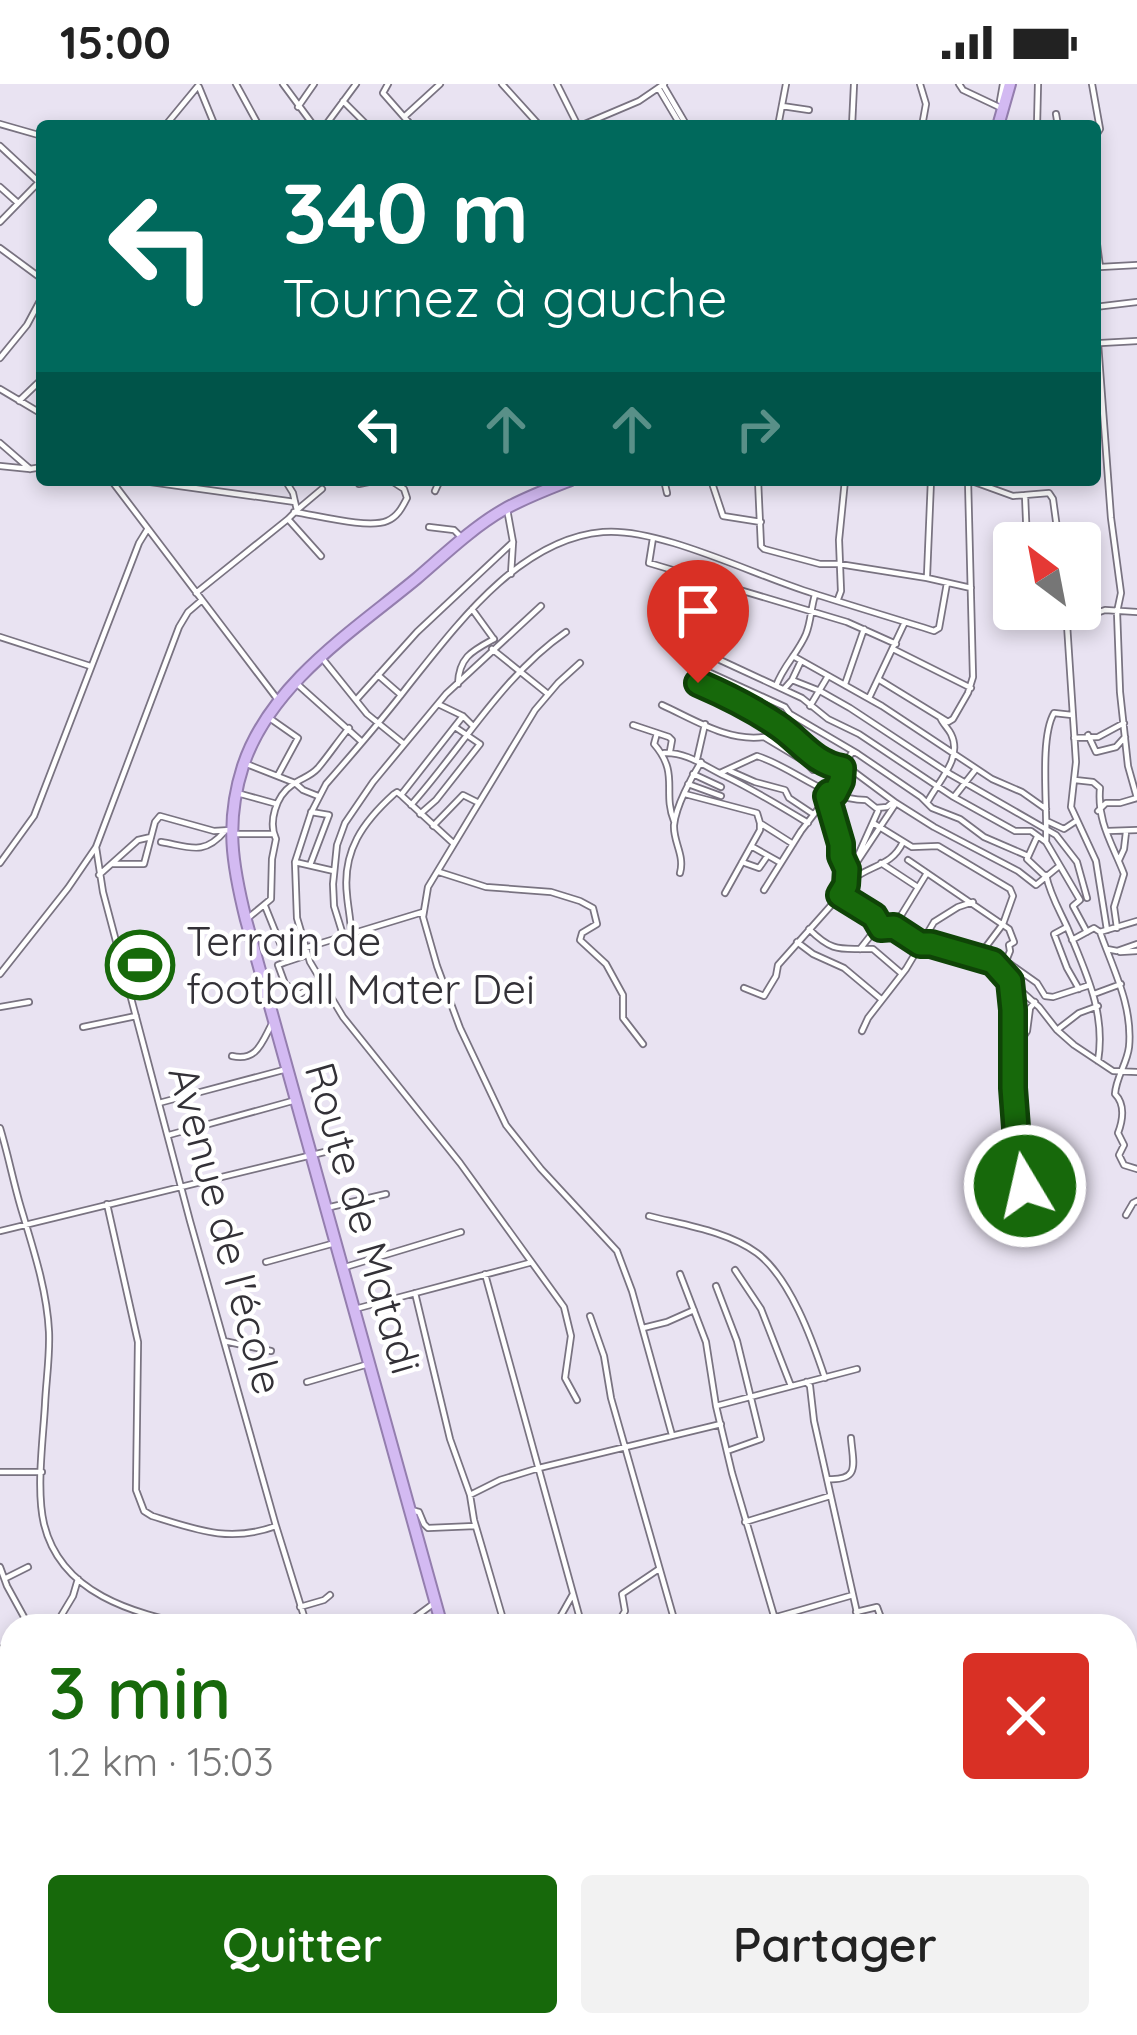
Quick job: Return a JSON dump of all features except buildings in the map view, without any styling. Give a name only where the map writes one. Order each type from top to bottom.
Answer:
[{"type":"highway","points":[[999,120],[1007,84]]},
{"type":"highway","name":"Route de Matadi","points":[[439,1614],[273,1022],[233,869],[229,831],[244,763],[268,717],[296,682],[463,539],[507,508],[557,486]]},
{"type":"street","points":[[236,84],[256,120]]},
{"type":"street","points":[[283,84],[309,120]]},
{"type":"street","points":[[298,107],[314,84]]},
{"type":"street","points":[[329,120],[356,84]]},
{"type":"street","points":[[388,84],[383,93],[407,120]]},
{"type":"street","points":[[404,117],[440,84]]},
{"type":"street","points":[[502,84],[535,120]]},
{"type":"street","points":[[557,84],[576,120]]},
{"type":"street","points":[[779,120],[786,84]]},
{"type":"street","points":[[852,120],[854,84]]},
{"type":"street","points":[[920,84],[926,104],[923,120]]},
{"type":"street","points":[[959,84],[1002,108]]},
{"type":"street","points":[[1037,120],[1038,84]]},
{"type":"street","points":[[1092,84],[1098,120]]},
{"type":"street","points":[[170,120],[198,85],[213,120]]},
{"type":"street","points":[[593,120],[662,86],[681,120]]},
{"type":"street","points":[[343,101],[362,120]]},
{"type":"street","points":[[782,106],[809,110]]},
{"type":"street","points":[[1056,114],[1057,120]]},
{"type":"street","points":[[0,124],[36,134]]},
{"type":"street","points":[[0,146],[36,179]]},
{"type":"street","points":[[0,222],[36,186]]},
{"type":"street","points":[[0,187],[17,203]]},
{"type":"street","points":[[0,248],[36,275]]},
{"type":"street","points":[[1101,267],[1137,266]]},
{"type":"street","points":[[1101,306],[1137,302]]},
{"type":"street","points":[[0,358],[36,308]]},
{"type":"street","points":[[1101,343],[1137,341]]},
{"type":"street","points":[[19,401],[36,385]]},
{"type":"street","points":[[0,389],[36,411]]},
{"type":"street","points":[[1098,811],[1106,803],[1137,798],[1128,766],[1120,692],[1120,593],[1101,401]]},
{"type":"street","points":[[0,442],[30,469]]},
{"type":"street","points":[[0,466],[36,468]]},
{"type":"street","points":[[115,486],[279,701]]},
{"type":"street","points":[[170,486],[374,524],[398,513],[407,498],[399,486]]},
{"type":"street","points":[[290,486],[295,508]]},
{"type":"street","points":[[435,491],[437,486]]},
{"type":"street","points":[[666,486],[668,493]]},
{"type":"street","points":[[713,486],[723,516],[761,522]]},
{"type":"street","points":[[758,486],[764,550],[820,564],[971,588]]},
{"type":"street","points":[[838,600],[844,486]]},
{"type":"street","points":[[927,578],[932,486]]},
{"type":"street","points":[[878,680],[948,722],[971,688],[969,486]]},
{"type":"street","points":[[986,486],[1013,496],[1048,493],[1056,522]]},
{"type":"street","points":[[1038,486],[1039,492]]},
{"type":"street","points":[[196,593],[322,490]]},
{"type":"street","points":[[1025,495],[1026,522]]},
{"type":"street","points":[[507,508],[513,542],[511,574]]},
{"type":"street","points":[[288,519],[321,556]]},
{"type":"street","points":[[429,526],[454,530],[463,539]]},
{"type":"street","points":[[0,863],[32,821],[147,530]]},
{"type":"street","points":[[577,1400],[565,1378],[571,1336],[557,1295],[343,1016],[306,952],[295,900],[295,862],[318,796],[472,610],[511,574],[554,546],[586,535],[620,532],[652,538],[934,631],[939,628],[947,583]]},
{"type":"street","points":[[652,538],[649,563],[863,629],[971,688]]},
{"type":"street","points":[[356,700],[417,632],[513,542]]},
{"type":"street","points":[[776,686],[808,629],[815,595]]},
{"type":"street","points":[[0,974],[96,847],[179,627],[202,600]]},
{"type":"street","points":[[347,934],[334,906],[340,831],[438,704],[494,644],[541,605]]},
{"type":"street","points":[[472,610],[494,644],[548,694]]},
{"type":"street","points":[[1101,612],[1137,612]]},
{"type":"street","points":[[869,698],[905,622]]},
{"type":"street","points":[[845,684],[863,629]]},
{"type":"street","points":[[1068,630],[1076,780],[1070,801],[1096,862],[1108,953],[1133,1019],[1133,1041],[1114,1092],[1121,1101],[1118,1133],[1124,1145],[1119,1155],[1123,1164],[1137,1169]]},
{"type":"street","points":[[411,806],[502,689],[566,632]]},
{"type":"street","points":[[0,637],[90,666]]},
{"type":"street","points":[[458,684],[461,663],[474,650],[494,644]]},
{"type":"street","points":[[794,656],[1046,808]]},
{"type":"street","points":[[322,658],[356,700],[404,744]]},
{"type":"street","points":[[720,660],[802,698],[1015,831],[1030,831],[1046,842],[1084,899]]},
{"type":"street","points":[[784,689],[801,661]]},
{"type":"street","points":[[580,663],[526,722],[426,890],[423,912],[460,1028],[506,1125],[617,1251],[672,1435]]},
{"type":"street","points":[[706,671],[780,704],[932,808],[1028,856]]},
{"type":"street","points":[[378,675],[400,695]]},
{"type":"street","points":[[810,706],[828,676]]},
{"type":"street","points":[[792,680],[820,691],[966,783],[1047,826],[1075,856],[1084,899]]},
{"type":"street","points":[[296,682],[362,742]]},
{"type":"street","points":[[698,683],[759,713],[809,755],[838,768]]},
{"type":"street","points":[[438,704],[474,727]]},
{"type":"street","points":[[662,704],[733,737],[764,737],[810,769],[849,768],[934,827],[1036,885],[1059,866]]},
{"type":"street","points":[[1046,842],[1049,722],[1054,712],[1073,715]]},
{"type":"street","points":[[401,795],[463,716]]},
{"type":"street","points":[[268,717],[298,738],[277,776]]},
{"type":"street","points":[[927,802],[955,754],[952,736],[940,717]]},
{"type":"street","points":[[1074,738],[1098,737],[1124,723]]},
{"type":"street","points":[[680,873],[675,822],[699,761],[705,724]]},
{"type":"street","points":[[633,725],[671,739],[667,752],[675,822]]},
{"type":"street","points":[[421,814],[478,748],[480,742],[455,727]]},
{"type":"street","points":[[246,920],[271,899],[278,804],[295,783],[317,769],[349,728]]},
{"type":"street","points":[[657,733],[655,746],[699,761],[808,823]]},
{"type":"street","points":[[1088,735],[1096,752],[1116,747],[1126,737]]},
{"type":"street","points":[[838,768],[853,751]]},
{"type":"street","points":[[720,773],[757,756],[830,794],[867,800],[878,808],[895,802]]},
{"type":"street","points":[[244,763],[318,796]]},
{"type":"street","points":[[764,890],[841,781],[838,768]]},
{"type":"street","points":[[954,797],[977,768]]},
{"type":"street","points":[[808,782],[816,770]]},
{"type":"street","points":[[730,771],[785,790],[789,798],[814,814]]},
{"type":"street","points":[[693,775],[721,787]]},
{"type":"street","points":[[1076,780],[1099,786],[1098,811],[1125,877],[1113,910],[1118,928]]},
{"type":"street","points":[[688,784],[721,796]]},
{"type":"street","points":[[867,800],[871,785]]},
{"type":"street","points":[[236,793],[278,804]]},
{"type":"street","points":[[347,934],[346,880],[352,844],[382,804],[396,793],[401,795],[453,843]]},
{"type":"street","points":[[685,794],[757,813],[760,830],[725,893]]},
{"type":"street","points":[[830,794],[847,882]]},
{"type":"street","points":[[433,826],[463,795],[478,802]]},
{"type":"street","points":[[744,988],[764,996],[778,965],[840,895],[856,854],[895,802]]},
{"type":"street","points":[[876,825],[878,808]]},
{"type":"street","points":[[310,865],[328,815],[311,812]]},
{"type":"street","points":[[112,864],[143,865],[160,816],[229,831],[273,834]]},
{"type":"street","points":[[1047,826],[1064,829],[1076,821]]},
{"type":"street","points":[[760,823],[793,844]]},
{"type":"street","points":[[876,825],[915,848],[938,846],[1009,887],[1013,896],[1004,923],[978,958]]},
{"type":"street","points":[[1108,831],[1137,830]]},
{"type":"street","points":[[161,842],[203,848],[229,831]]},
{"type":"street","points":[[1119,860],[1126,832]]},
{"type":"street","points":[[99,874],[138,840],[152,837]]},
{"type":"street","points":[[1037,837],[1027,859],[1045,875],[1094,994],[1102,1036],[1098,1061]]},
{"type":"street","points":[[847,882],[888,862],[903,842]]},
{"type":"street","points":[[751,846],[781,863]]},
{"type":"street","name":"Avenue de l'école","points":[[96,847],[159,1103],[303,1614]]},
{"type":"street","points":[[896,872],[915,848]]},
{"type":"street","points":[[742,862],[759,868],[767,856]]},
{"type":"street","points":[[908,860],[1004,923],[1014,937],[1006,962]]},
{"type":"street","points":[[295,862],[334,871]]},
{"type":"street","points":[[881,862],[918,887]]},
{"type":"street","points":[[437,872],[486,886],[551,892],[590,904],[597,924],[581,933],[580,940],[606,964],[623,995],[623,1018],[643,1044]]},
{"type":"street","points":[[894,927],[927,873]]},
{"type":"street","points":[[1087,932],[1073,906],[1102,892]]},
{"type":"street","points":[[840,895],[874,916],[881,928],[894,927],[920,944],[995,963],[1057,1030],[1113,1071],[1137,1072]]},
{"type":"street","points":[[862,1030],[935,921],[973,902]]},
{"type":"street","points":[[265,906],[286,962]]},
{"type":"street","points":[[258,965],[278,965],[347,934],[423,912]]},
{"type":"street","points":[[1072,940],[1094,928],[1118,928],[1137,921]]},
{"type":"street","points":[[860,949],[879,925]]},
{"type":"street","points":[[1067,927],[1054,934],[1079,989]]},
{"type":"street","points":[[809,929],[838,950],[873,949],[902,974]]},
{"type":"street","points":[[797,942],[844,968],[883,1000]]},
{"type":"street","points":[[986,946],[1036,983],[1046,997],[1090,985]]},
{"type":"street","points":[[1108,953],[1137,948]]},
{"type":"street","points":[[278,965],[285,985],[298,994],[320,982]]},
{"type":"street","points":[[1010,981],[1018,1154],[1025,1163],[1025,1186],[1046,1201]]},
{"type":"street","points":[[1094,994],[1120,983]]},
{"type":"street","points":[[0,1006],[29,1002]]},
{"type":"street","points":[[1012,1056],[1027,1030],[1035,1002]]},
{"type":"street","points":[[1057,1030],[1098,1006]]},
{"type":"street","points":[[83,1027],[136,1016]]},
{"type":"street","points":[[232,1055],[252,1055],[273,1022]]},
{"type":"street","points":[[159,1103],[287,1069]]},
{"type":"street","points":[[169,1135],[296,1100]]},
{"type":"street","points":[[0,1128],[28,1225],[49,1332],[43,1521],[56,1550],[78,1579],[108,1601],[145,1614]]},
{"type":"street","points":[[0,1231],[341,1148]]},
{"type":"street","points":[[326,1208],[386,1194]]},
{"type":"street","points":[[1126,1216],[1137,1201]]},
{"type":"street","points":[[107,1204],[138,1342],[138,1501],[152,1516],[228,1536],[276,1526]]},
{"type":"street","points":[[649,1216],[724,1236],[755,1251],[776,1270],[814,1344],[825,1378]]},
{"type":"street","points":[[342,1268],[461,1232]]},
{"type":"street","points":[[266,1262],[336,1243]]},
{"type":"street","points":[[355,1309],[530,1263]]},
{"type":"street","points":[[735,1270],[761,1309],[790,1386]]},
{"type":"street","points":[[485,1274],[579,1614]]},
{"type":"street","points":[[680,1274],[712,1369],[716,1406],[773,1614]]},
{"type":"street","points":[[716,1286],[737,1341],[761,1439],[728,1451]]},
{"type":"street","points":[[415,1293],[501,1614]]},
{"type":"street","points":[[643,1328],[694,1310]]},
{"type":"street","points":[[590,1316],[672,1614]]},
{"type":"street","points":[[224,1340],[271,1352]]},
{"type":"street","points":[[307,1382],[370,1363]]},
{"type":"street","points":[[716,1406],[857,1369]]},
{"type":"street","points":[[810,1383],[856,1612],[877,1607],[880,1614]]},
{"type":"street","points":[[470,1496],[539,1468],[722,1424]]},
{"type":"street","points":[[826,1479],[844,1479],[851,1471],[855,1464],[851,1438]]},
{"type":"street","points":[[0,1472],[42,1472]]},
{"type":"street","points":[[745,1522],[830,1496]]},
{"type":"street","points":[[411,1510],[419,1512],[428,1528],[475,1526]]},
{"type":"street","points":[[0,1567],[23,1614]]},
{"type":"street","points":[[4,1579],[28,1567]]},
{"type":"street","points":[[623,1614],[622,1594],[659,1569]]},
{"type":"street","points":[[62,1614],[78,1579]]},
{"type":"street","points":[[562,1614],[573,1594]]},
{"type":"street","points":[[300,1607],[330,1595]]},
{"type":"street","points":[[785,1614],[854,1595]]},
{"type":"street","points":[[421,1614],[436,1603]]},
{"type":"shaded area","name":"Terrain de football Mater Dei","points":[[148,934],[162,987],[132,996],[118,943]]},
{"type":"place","name":"Terrain de football Mater Dei","points":[[140,965]]},
{"type":"route","points":[[698,683],[786,731],[809,755],[842,768],[835,793],[827,796],[847,869],[840,895],[874,916],[881,928],[894,927],[920,944],[993,962],[1010,981],[1013,1088],[1025,1186]]}]
